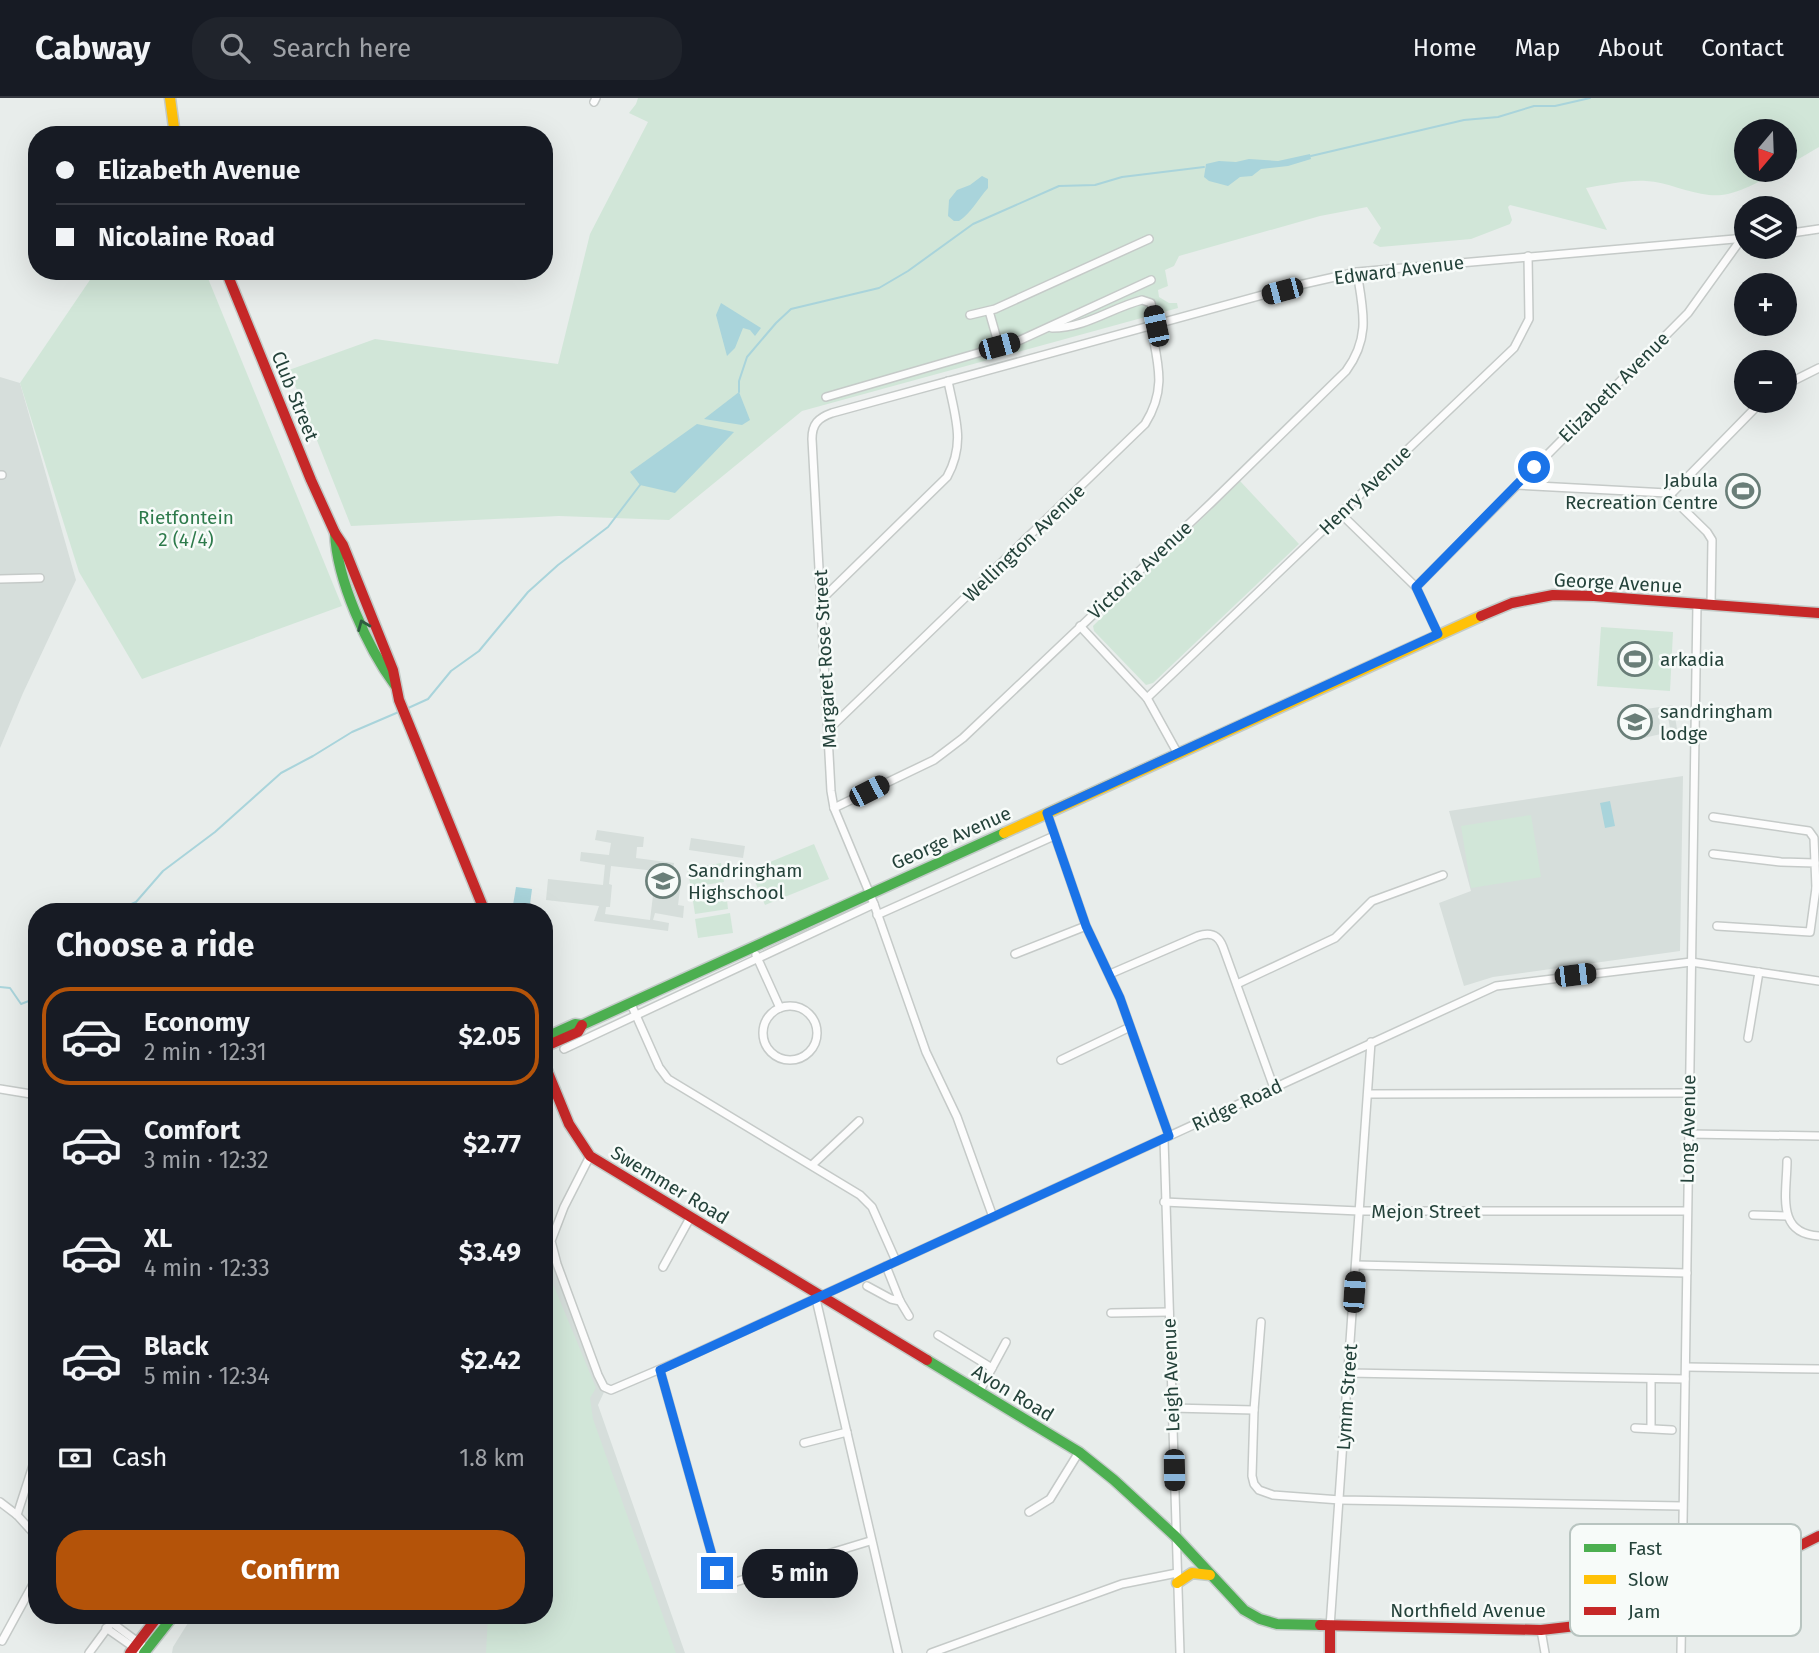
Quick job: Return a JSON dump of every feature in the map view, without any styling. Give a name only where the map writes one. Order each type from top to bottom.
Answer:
[{"type":"main road","points":[[170,98],[175,126]]},
{"type":"main road","name":"Club Street","points":[[230,280],[311,481],[335,533],[335,547],[351,596],[378,659],[394,685],[481,903]]},
{"type":"main road","name":"George Avenue","points":[[553,1034],[631,1004],[1438,634],[1512,603],[1553,595],[1594,596],[1819,613]]},
{"type":"main road","name":"George Avenue","points":[[553,1043],[578,1032],[582,1025]]},
{"type":"main road","points":[[553,1028],[562,1030]]},
{"type":"main road","name":"Swemmer Road","points":[[553,1085],[569,1124],[590,1156],[818,1298]]},
{"type":"main road","name":"Avon Road","points":[[818,1298],[1079,1452],[1175,1536]]},
{"type":"main road","name":"Northfield Avenue","points":[[1175,1536],[1244,1610],[1260,1619],[1277,1623],[1541,1630],[1570,1625]]},
{"type":"main road","name":"Northfield Avenue","points":[[1801,1545],[1819,1536]]},
{"type":"main road","points":[[1177,1578],[1199,1572],[1210,1575]]},
{"type":"main road","points":[[139,1650],[154,1624]]},
{"type":"main road","points":[[139,1650],[165,1624]]},
{"type":"main road","points":[[1330,1626],[1330,1653]]},
{"type":"street","points":[[1797,232],[1819,229]]},
{"type":"street","points":[[970,315],[989,311],[1149,239]]},
{"type":"street","name":"Edward Avenue","points":[[818,420],[832,413],[947,381],[1299,285],[1357,272],[1734,239]]},
{"type":"street","name":"Elizabeth Avenue","points":[[1416,587],[1688,313],[1734,251]]},
{"type":"street","name":"Henry Avenue","points":[[1147,698],[1514,348],[1529,319],[1528,256]]},
{"type":"street","name":"Victoria Avenue","points":[[834,807],[944,754],[1211,503],[1346,371],[1357,353],[1365,321],[1357,272]]},
{"type":"street","points":[[826,397],[1016,342],[1151,280]]},
{"type":"street","points":[[1048,328],[1069,327],[1086,322],[1142,300],[1150,303],[1153,326]]},
{"type":"street","points":[[1086,310],[1086,322]]},
{"type":"street","points":[[989,311],[999,346]]},
{"type":"street","name":"Wellington Avenue","points":[[828,730],[1145,424],[1158,394],[1161,377],[1153,326]]},
{"type":"street","points":[[1797,379],[1819,368]]},
{"type":"street","points":[[821,600],[938,488],[954,466],[959,438],[947,381]]},
{"type":"street","points":[[1670,495],[1750,413]]},
{"type":"street","name":"Margaret Rose Street","points":[[818,420],[812,439],[834,807],[874,904],[926,1052],[957,1117],[993,1217]]},
{"type":"street","points":[[1517,485],[1656,491],[1670,495],[1712,540],[1711,606]]},
{"type":"street","points":[[1340,513],[1416,587],[1438,634]]},
{"type":"street","points":[[0,579],[40,578]]},
{"type":"street","name":"Long Avenue","points":[[1682,1524],[1697,604]]},
{"type":"street","points":[[1080,626],[1147,698],[1178,754]]},
{"type":"street","name":"Leigh Avenue","points":[[1047,813],[1086,926],[1110,974],[1130,1027],[1166,1138],[1164,1202],[1180,1653]]},
{"type":"street","points":[[1713,817],[1809,831],[1813,836],[1818,888],[1810,932],[1717,926]]},
{"type":"street","name":"George Avenue","points":[[877,915],[1054,836]]},
{"type":"street","points":[[1713,854],[1815,863]]},
{"type":"street","points":[[1237,984],[1335,938],[1373,901],[1443,876]]},
{"type":"street","points":[[564,1049],[874,904]]},
{"type":"street","points":[[1015,954],[1086,926]]},
{"type":"street","points":[[1110,974],[1207,933],[1214,935],[1221,942],[1274,1088]]},
{"type":"street","points":[[752,948],[780,1008]]},
{"type":"street","name":"Ridge Road","points":[[553,1249],[598,1375],[604,1387],[608,1390],[616,1389],[1502,984],[1691,962],[1819,981]]},
{"type":"street","points":[[1748,1038],[1759,972]]},
{"type":"street","points":[[631,1004],[659,1068],[668,1079],[867,1201],[896,1261]]},
{"type":"street","points":[[789,1006],[806,1010],[816,1024],[818,1033],[812,1049],[797,1059],[779,1058],[766,1046],[763,1028],[772,1012],[780,1008],[789,1006]]},
{"type":"street","points":[[1061,1060],[1130,1027]]},
{"type":"street","name":"Lymm Street","points":[[1330,1626],[1371,1042]]},
{"type":"street","points":[[0,1089],[28,1094]]},
{"type":"street","points":[[1368,1094],[1689,1093]]},
{"type":"street","points":[[812,1166],[859,1121]]},
{"type":"street","points":[[1688,1133],[1819,1136]]},
{"type":"street","name":"Ridge Road","points":[[553,1236],[564,1207],[590,1156]]},
{"type":"street","points":[[1787,1161],[1787,1216],[1796,1230],[1819,1236]]},
{"type":"street","name":"Mejon Street","points":[[1164,1202],[1359,1211],[1687,1211]]},
{"type":"street","points":[[1753,1215],[1787,1216]]},
{"type":"street","points":[[663,1266],[690,1218]]},
{"type":"street","points":[[1356,1265],[1687,1273]]},
{"type":"street","points":[[886,1266],[909,1316]]},
{"type":"street","points":[[867,1286],[900,1301]]},
{"type":"street","points":[[818,1298],[870,1541],[898,1653]]},
{"type":"street","points":[[1111,1313],[1169,1312]]},
{"type":"street","points":[[1261,1322],[1252,1476],[1259,1490],[1273,1495],[1340,1500],[1682,1506]]},
{"type":"street","points":[[938,1335],[992,1368]]},
{"type":"street","points":[[979,1392],[1006,1342]]},
{"type":"street","points":[[1686,1367],[1819,1369]]},
{"type":"street","points":[[660,1370],[717,1573],[722,1580],[733,1583],[870,1541]]},
{"type":"street","points":[[1348,1373],[1685,1380]]},
{"type":"street","points":[[1651,1379],[1651,1428]]},
{"type":"street","points":[[1172,1408],[1254,1410]]},
{"type":"street","points":[[1635,1428],[1672,1430]]},
{"type":"street","points":[[804,1443],[847,1432]]},
{"type":"street","points":[[1029,1512],[1050,1499],[1079,1452]]},
{"type":"street","points":[[17,1515],[28,1481]]},
{"type":"street","points":[[0,1502],[28,1527]]},
{"type":"street","points":[[931,1653],[1110,1588],[1177,1578]]},
{"type":"street","points":[[2,1642],[28,1594]]},
{"type":"street","points":[[89,1653],[109,1625],[139,1650]]},
{"type":"street","points":[[1541,1630],[1545,1653]]},
{"type":"shaded area","points":[[0,377],[20,383],[76,580],[0,748]]},
{"type":"shaded area","name":"sandringham lodge","points":[[1673,705],[1677,729],[1665,731],[1670,729],[1668,716],[1659,717],[1661,734],[1630,741],[1626,712]]},
{"type":"shaded area","points":[[1683,776],[1680,951],[1493,977],[1464,986],[1439,903],[1471,891],[1449,811]]},
{"type":"shaded area","name":"Sandringham Highschool","points":[[597,830],[644,837],[643,847],[637,847],[636,858],[674,863],[673,873],[660,871],[659,878],[681,882],[678,905],[684,906],[683,918],[655,913],[653,920],[669,923],[668,931],[594,921],[599,906],[546,900],[548,879],[603,885],[605,865],[580,861],[581,852],[609,855],[611,843],[595,840]],"holes":[[[611,866],[656,871],[650,920],[605,914],[606,907],[610,907]]]},
{"type":"shaded area","points":[[691,838],[745,846],[743,858],[689,850]]},
{"type":"shaded area","points":[[553,1263],[605,1390],[598,1405],[685,1653],[172,1653],[187,1624],[553,1624]]},
{"type":"green space","points":[[638,98],[1819,98],[1819,147],[1797,160],[1797,119],[1734,119],[1734,182],[1757,182],[1728,194],[1718,195],[1701,194],[1646,181],[1586,188],[1607,230],[1510,205],[1510,224],[1471,239],[1380,247],[1373,243],[1381,228],[1367,207],[1320,216],[1179,256],[1174,266],[1165,270],[1168,286],[1158,290],[1159,297],[1169,303],[1177,303],[1178,308],[802,411],[669,520],[559,516],[351,526],[289,370],[375,339],[558,364],[590,234],[648,122],[629,113]]},
{"type":"green space","name":"Rietfontein 2 (4/4)","points":[[90,280],[209,280],[342,606],[142,679],[79,572],[20,383]]},
{"type":"green space","points":[[1240,481],[1299,544],[1153,683],[1146,685],[1094,631],[1093,626]]},
{"type":"green space","name":"arkadia","points":[[1601,627],[1673,632],[1670,691],[1597,686]]},
{"type":"green space","points":[[1531,815],[1541,877],[1471,888],[1461,826]]},
{"type":"green space","points":[[814,844],[829,879],[765,905],[750,870]]},
{"type":"green space","points":[[721,863],[724,882],[691,887],[687,869]]},
{"type":"green space","points":[[726,891],[728,909],[695,914],[692,895]]},
{"type":"green space","points":[[730,913],[733,933],[698,938],[695,919]]},
{"type":"green space","points":[[553,1284],[596,1388],[590,1398],[593,1419],[676,1653],[486,1653],[488,1624],[553,1624]]},
{"type":"water","points":[[1310,154],[1311,159],[1288,166],[1261,169],[1252,176],[1240,177],[1228,186],[1204,177],[1206,164],[1219,161],[1278,161]]},
{"type":"water","points":[[982,176],[988,179],[988,188],[967,214],[959,221],[954,221],[948,216],[949,200],[957,190]]},
{"type":"water","points":[[721,303],[761,328],[755,336],[750,330],[743,328],[735,348],[727,356],[716,315]]},
{"type":"water","points":[[739,392],[750,420],[742,425],[704,419]]},
{"type":"water","points":[[697,424],[734,432],[675,493],[640,485],[630,472]]},
{"type":"water","points":[[1610,801],[1615,826],[1605,828],[1600,803]]},
{"type":"water","points":[[516,887],[532,889],[530,903],[513,903]]},
{"type":"waterway","points":[[1311,156],[1464,120],[1498,117],[1534,106],[1555,106],[1590,98]]},
{"type":"waterway","points":[[739,392],[739,381],[747,357],[791,309],[879,288],[908,271],[973,224],[1059,186],[1095,185],[1122,177],[1204,167]]},
{"type":"waterway","points":[[406,709],[428,699],[451,671],[479,651],[528,592],[608,527],[640,485]]},
{"type":"waterway","points":[[134,903],[163,871],[215,832],[281,773],[352,732],[401,711]]},
{"type":"waterway","points":[[0,987],[10,988],[21,1004],[28,1001]]},
{"type":"traffic: fast","points":[[335,533],[347,592],[364,633],[395,685]]},
{"type":"traffic: fast","points":[[553,1034],[575,1024],[582,1025],[1004,833]]},
{"type":"traffic: fast","points":[[927,1360],[1079,1452],[1175,1536],[1244,1610],[1277,1624],[1320,1625]]},
{"type":"traffic: fast","points":[[144,1653],[167,1624]]},
{"type":"traffic: slow","points":[[170,98],[174,126]]},
{"type":"traffic: slow","points":[[1004,833],[1481,616]]},
{"type":"traffic: slow","points":[[1177,1583],[1192,1573],[1210,1575]]},
{"type":"traffic: jam","points":[[230,280],[311,480],[343,545],[393,670],[399,700],[481,903]]},
{"type":"traffic: jam","points":[[1481,616],[1512,603],[1553,595],[1819,613]]},
{"type":"traffic: jam","points":[[553,1043],[578,1032],[582,1025]]},
{"type":"traffic: jam","points":[[553,1085],[569,1124],[590,1156],[927,1360]]},
{"type":"traffic: jam","points":[[1801,1545],[1819,1536]]},
{"type":"traffic: jam","points":[[130,1653],[152,1624]]},
{"type":"traffic: jam","points":[[1320,1625],[1541,1630],[1570,1627]]},
{"type":"traffic: jam","points":[[1330,1627],[1330,1653]]},
{"type":"place","name":"Jabula Recreation Centre","points":[[1743,491]]},
{"type":"place","name":"arkadia","points":[[1635,659]]},
{"type":"place","name":"sandringham lodge","points":[[1635,722]]},
{"type":"place","name":"Sandringham Highschool","points":[[663,881]]},
{"type":"route","points":[[717,1573],[660,1370],[1169,1136],[1120,998],[1086,926],[1047,813],[1438,634],[1416,587],[1534,467]]}]
